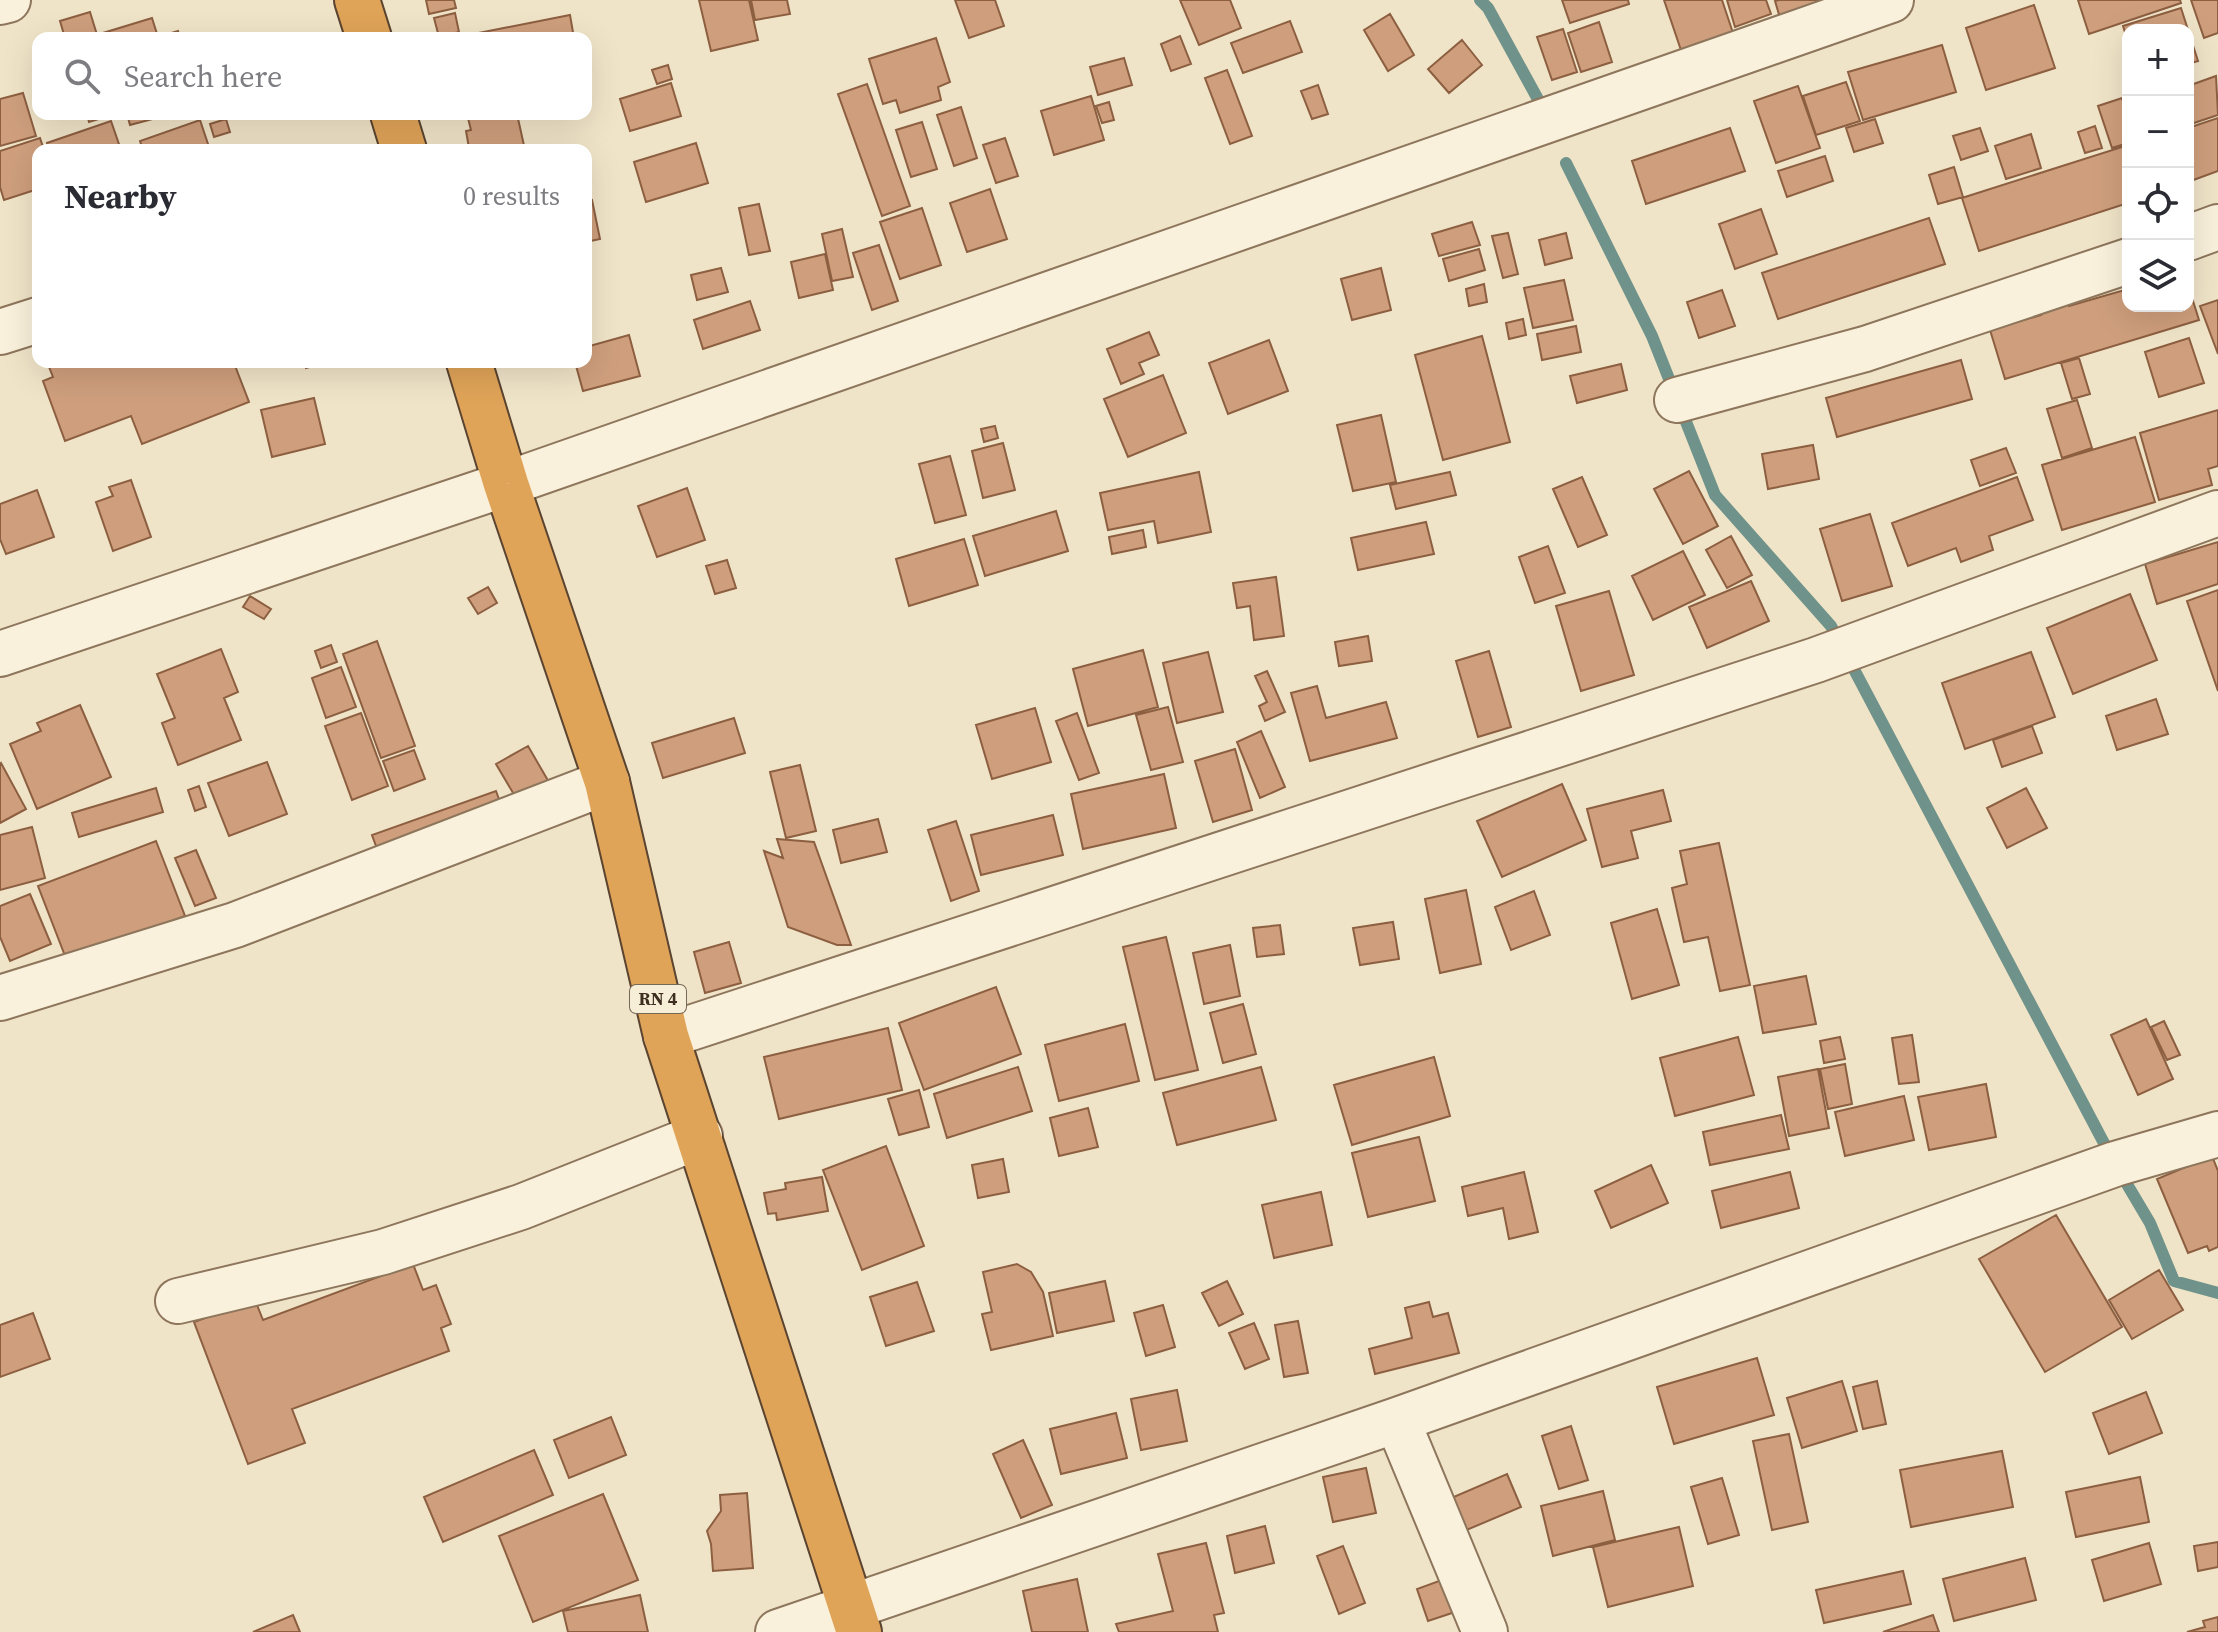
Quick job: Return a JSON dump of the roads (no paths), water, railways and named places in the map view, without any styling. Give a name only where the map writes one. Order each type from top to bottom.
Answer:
[{"type":"highway","points":[[357,0],[367,32]]},
{"type":"highway","points":[[395,120],[402,144]]},
{"type":"highway","name":"RN 4","points":[[471,368],[506,484],[607,782],[666,1036],[855,1619]]},
{"type":"street","points":[[0,2],[8,0]]},
{"type":"street","points":[[0,654],[506,484],[1891,0]]},
{"type":"street","points":[[2194,236],[2218,227]]},
{"type":"street","points":[[1677,400],[1865,349],[2122,263]]},
{"type":"street","points":[[0,332],[32,322]]},
{"type":"street","points":[[666,1036],[1816,660],[2218,513]]},
{"type":"street","points":[[0,998],[235,925],[607,782]]},
{"type":"street","points":[[778,1632],[855,1619],[1397,1420],[2100,1169],[2218,1134]]},
{"type":"street","points":[[178,1301],[383,1252],[521,1207],[700,1136]]},
{"type":"street","points":[[1397,1420],[1485,1632]]},
{"type":"waterway","points":[[1480,0],[1488,8],[1546,114]]},
{"type":"waterway","points":[[1566,163],[1652,336],[1715,495],[1831,626],[1839,642]]},
{"type":"waterway","points":[[1848,658],[2115,1164],[2150,1223],[2174,1281],[2218,1293]]}]
